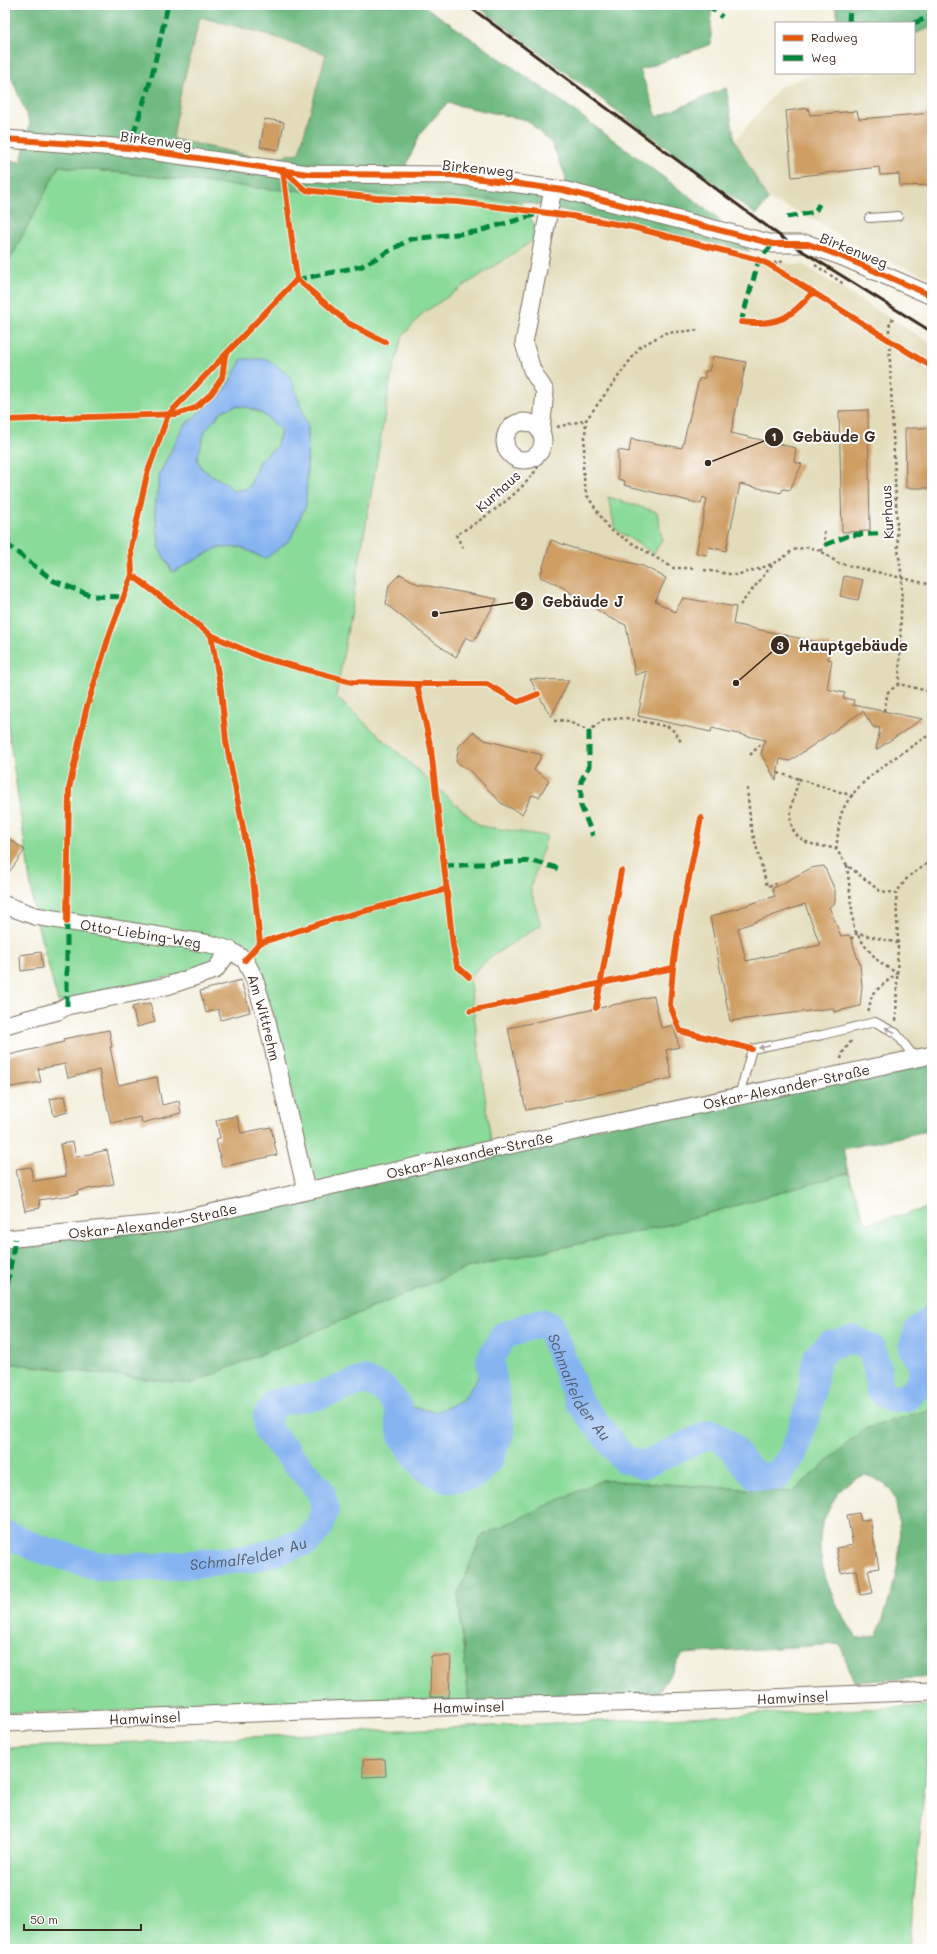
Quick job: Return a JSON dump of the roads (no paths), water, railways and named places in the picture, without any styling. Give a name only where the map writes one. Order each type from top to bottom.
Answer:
[{"type":"street","name":"Birkenweg","points":[[5,139],[129,148],[308,174],[452,175],[570,191],[773,244],[808,244],[843,257],[932,296]]},
{"type":"street","points":[[548,434],[546,391],[532,370],[524,343],[553,189]]},
{"type":"street","name":"Otto-Liebing-Weg","points":[[5,905],[35,916],[210,944],[230,950]]},
{"type":"street","points":[[5,1025],[58,1011],[67,1006],[174,984],[215,970],[230,950]]},
{"type":"street","name":"Am Wittrehm","points":[[230,950],[245,960],[256,984],[266,1017],[306,1190]]},
{"type":"street","name":"Oskar-Alexander-Straße","points":[[5,1239],[167,1223],[306,1190],[932,1055]]},
{"type":"street","name":"Hamwinsel","points":[[5,1723],[355,1709],[699,1701],[932,1691]]},
{"type":"lane","points":[[869,218],[898,216]]},
{"type":"lane","points":[[739,1096],[752,1049],[822,1035],[875,1022],[896,1033],[915,1058]]},
{"type":"water","points":[[242,359],[267,359],[290,376],[308,427],[306,505],[290,540],[265,559],[241,547],[217,548],[173,572],[160,550],[155,509],[160,473],[183,427],[225,390]],"holes":[[[235,406],[242,406],[255,410],[266,416],[281,431],[276,447],[259,461],[250,486],[245,489],[234,491],[228,485],[202,469],[197,459],[205,431],[222,411]]]},
{"type":"water","points":[[490,1360],[501,1430],[489,1460],[473,1476],[448,1479],[425,1468],[402,1437],[397,1404],[436,1412],[462,1401]]},
{"type":"waterway","name":"Schmalfelder Au","points":[[5,1534],[40,1549],[98,1566],[160,1567],[254,1558],[308,1541],[320,1526],[325,1508],[321,1491],[268,1431],[267,1416],[276,1402],[318,1396],[364,1380],[382,1387],[397,1404],[402,1437],[425,1468],[448,1479],[473,1476],[489,1460],[501,1430],[490,1360],[503,1336],[541,1322],[550,1326],[579,1402],[624,1459],[643,1465],[712,1433],[729,1444],[756,1476],[776,1477],[794,1453],[810,1402],[817,1357],[830,1345],[853,1339],[871,1348],[878,1372],[879,1389],[891,1398],[907,1397],[922,1381],[922,1365],[912,1348],[918,1330],[932,1319]]},
{"type":"railway","points":[[467,5],[791,244],[932,332]]},
{"type":"place","name":"Gebäude G","points":[[708,463]]},
{"type":"place","name":"Gebäude J","points":[[435,614]]},
{"type":"place","name":"Hauptgebäude","points":[[736,683]]}]
